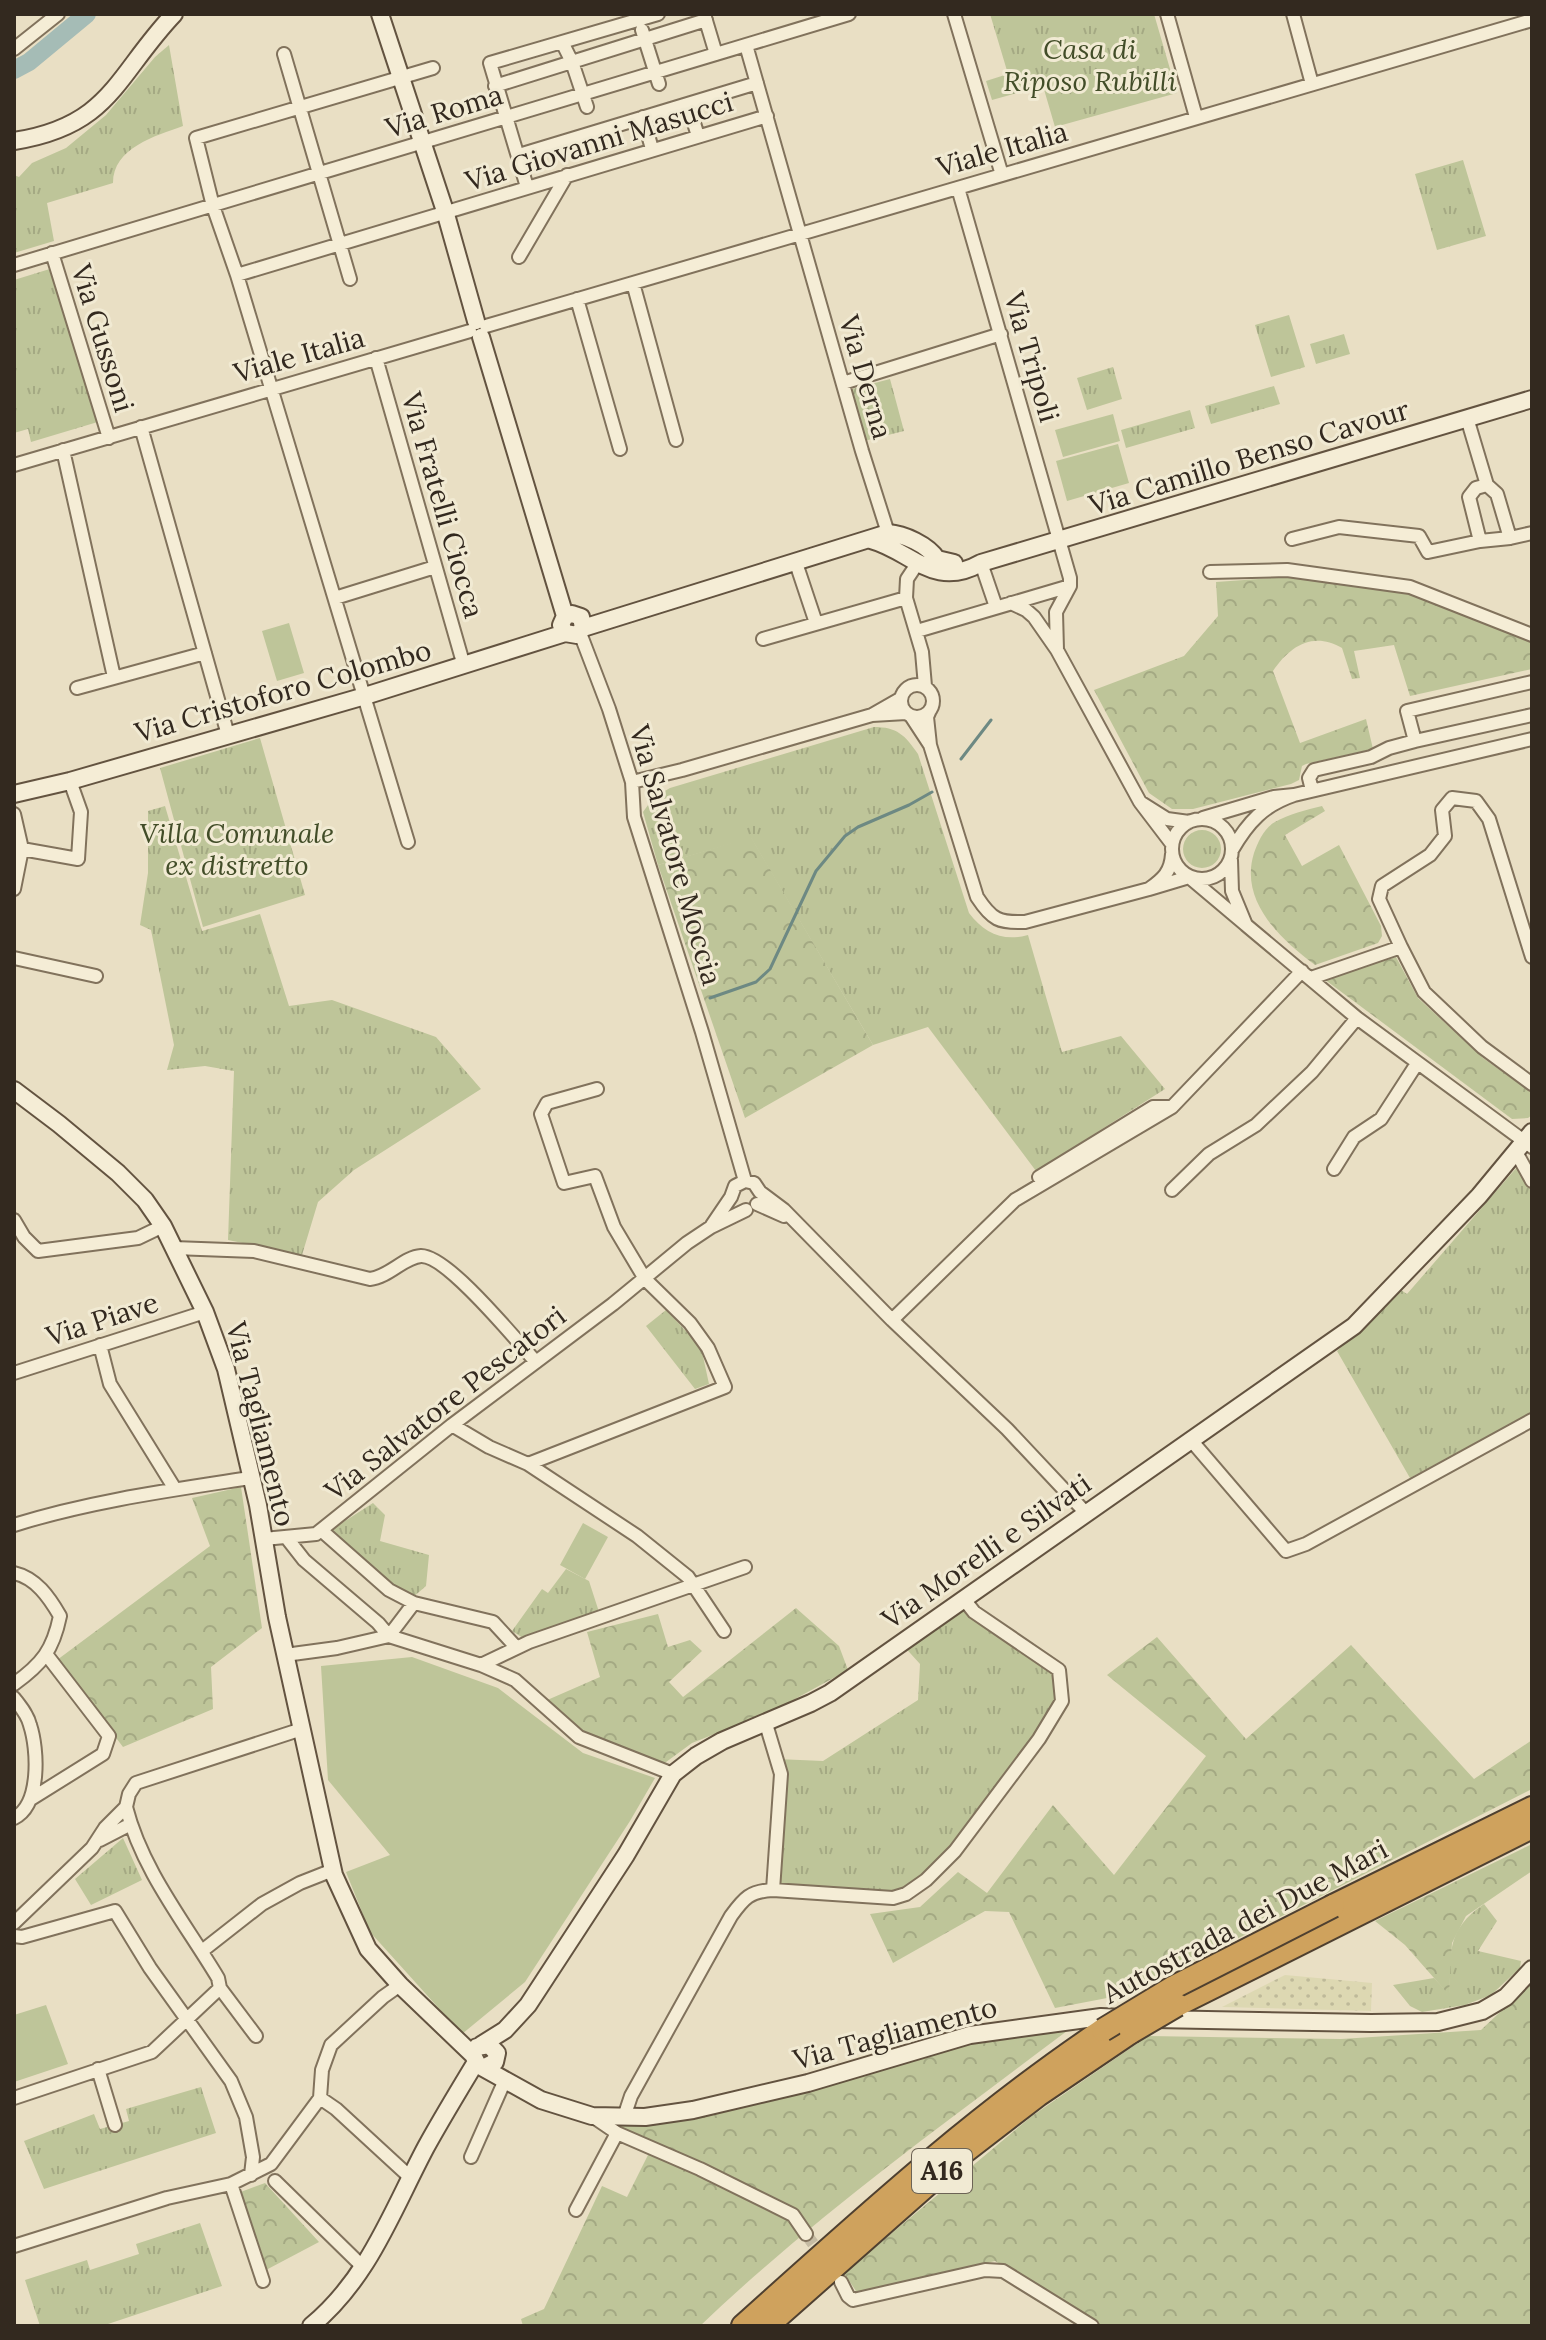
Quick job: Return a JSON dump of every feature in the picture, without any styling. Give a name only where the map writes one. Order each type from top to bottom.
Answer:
[{"type":"highway","name":"Autostrada dei Due Mari","points":[[743,2326],[953,2140],[1103,2030],[1187,1980],[1532,1808]]},
{"type":"highway","name":"Autostrada dei Due Mari","points":[[767,2326],[964,2152],[1038,2095],[1131,2032],[1177,2005],[1532,1827]]},
{"type":"street","points":[[14,49],[58,14]]},
{"type":"street","points":[[14,141],[58,131],[82,118],[120,83],[174,14]]},
{"type":"street","points":[[380,14],[461,260],[478,328],[573,628]]},
{"type":"street","points":[[527,187],[490,63],[658,14]]},
{"type":"street","name":"Via Roma","points":[[14,265],[506,117],[586,100],[702,64],[717,48],[849,14]]},
{"type":"street","points":[[954,14],[1002,175]]},
{"type":"street","points":[[1167,14],[1196,117]]},
{"type":"street","points":[[1293,14],[1312,84]]},
{"type":"street","points":[[495,86],[705,17],[717,48]]},
{"type":"street","points":[[639,19],[657,78]]},
{"type":"street","name":"Viale Italia","points":[[14,465],[1532,20]]},
{"type":"street","name":"Via Derna","points":[[749,41],[757,83],[888,533]]},
{"type":"street","points":[[562,42],[586,100]]},
{"type":"street","points":[[284,54],[350,279]]},
{"type":"street","points":[[408,842],[237,275],[213,206],[196,138],[433,68]]},
{"type":"street","points":[[519,155],[757,83]]},
{"type":"street","points":[[688,104],[698,136]]},
{"type":"street","name":"Via Giovanni Masucci","points":[[237,275],[567,175],[600,159],[652,149],[767,116]]},
{"type":"street","points":[[643,117],[652,149]]},
{"type":"street","points":[[519,257],[567,175]]},
{"type":"street","name":"Via Tripoli","points":[[958,188],[1070,586]]},
{"type":"street","name":"Via Gussoni","points":[[52,253],[109,438]]},
{"type":"street","points":[[633,283],[676,440]]},
{"type":"street","points":[[577,299],[620,449]]},
{"type":"street","points":[[843,383],[1001,334]]},
{"type":"street","name":"Via Fratelli Ciocca","points":[[376,358],[464,666]]},
{"type":"street","name":"Via Camillo Benso Cavour","points":[[921,558],[948,573],[969,569],[1532,399]]},
{"type":"street","points":[[1467,418],[1487,485],[1497,494],[1510,538]]},
{"type":"street","points":[[141,427],[228,735]]},
{"type":"street","points":[[63,450],[114,677]]},
{"type":"street","points":[[1480,541],[1469,497],[1476,488],[1487,485]]},
{"type":"street","points":[[1292,539],[1339,527],[1419,536],[1428,552],[1532,533]]},
{"type":"street","points":[[888,533],[899,534],[921,558]]},
{"type":"street","name":"Via Cristoforo Colombo","points":[[14,794],[70,781],[365,696],[573,628],[888,533]]},
{"type":"street","points":[[871,540],[921,558]]},
{"type":"street","points":[[921,558],[907,579],[906,598],[917,631],[925,686],[933,700],[927,717],[930,745],[977,897],[988,914],[1006,923],[1025,922],[1189,877],[1208,879],[1218,875],[1262,810],[1275,801],[1532,739]]},
{"type":"street","points":[[796,563],[816,623]]},
{"type":"street","points":[[981,563],[996,607]]},
{"type":"street","points":[[335,598],[435,567]]},
{"type":"street","points":[[1210,572],[1287,570],[1410,587],[1532,635]]},
{"type":"street","points":[[917,631],[1070,586]]},
{"type":"street","points":[[1056,612],[1070,586]]},
{"type":"street","points":[[763,639],[906,598]]},
{"type":"street","points":[[1034,617],[1034,607],[1044,601],[1053,604],[1057,650]]},
{"type":"street","points":[[1011,603],[1034,617],[1057,650],[1140,802],[1172,849],[1175,863],[1357,1018],[1416,1065],[1526,1143],[1532,1181]]},
{"type":"street","name":"Via Salvatore Moccia","points":[[573,628],[609,709],[632,782],[634,817],[733,1138],[737,1188]]},
{"type":"street","points":[[77,688],[205,653]]},
{"type":"street","points":[[1415,741],[1407,711],[1532,682]]},
{"type":"street","points":[[632,782],[872,715],[900,699],[909,686],[925,686]]},
{"type":"street","points":[[900,699],[930,745]]},
{"type":"street","points":[[872,715],[921,716],[930,710]]},
{"type":"street","points":[[1312,790],[1309,778],[1314,770],[1371,757],[1415,741],[1532,715]]},
{"type":"street","points":[[22,849],[78,859],[81,812],[70,781]]},
{"type":"street","points":[[1149,889],[1167,874],[1171,866],[1175,835],[1194,821],[1274,797],[1294,795]]},
{"type":"street","points":[[1532,957],[1489,819],[1476,801],[1452,798],[1442,810],[1445,836],[1430,855],[1382,886],[1379,899],[1424,992],[1482,1047],[1532,1084]]},
{"type":"street","points":[[1140,802],[1158,815],[1218,824],[1226,831],[1232,855],[1232,891],[1246,925]]},
{"type":"street","points":[[14,814],[22,849],[14,889]]},
{"type":"street","points":[[892,1320],[1015,1200],[1172,1107],[1306,974],[1401,947]]},
{"type":"street","points":[[14,958],[96,976]]},
{"type":"street","points":[[1172,1190],[1209,1154],[1256,1125],[1312,1072],[1357,1018]]},
{"type":"street","points":[[1334,1169],[1354,1137],[1381,1119],[1416,1065]]},
{"type":"street","points":[[528,1464],[725,1387],[708,1348],[690,1323],[645,1279],[614,1227],[595,1176],[564,1183],[541,1114],[547,1103],[597,1089]]},
{"type":"street","name":"Via Tagliamento","points":[[14,1090],[118,1173],[145,1200],[174,1248],[205,1312],[226,1369],[333,1870],[366,1946],[457,2042],[483,2056],[505,2080],[541,2100],[592,2116],[645,2117],[693,2110],[808,2083],[970,2035],[1101,2017],[1255,2022],[1438,2022],[1482,2011],[1506,1997],[1532,1969]]},
{"type":"street","points":[[1039,1177],[1153,1107],[1172,1107]]},
{"type":"street","name":"Via Morelli e Silvati","points":[[483,2056],[536,1993],[626,1855],[673,1774],[722,1741],[830,1693],[1354,1326],[1526,1143]]},
{"type":"street","points":[[754,1202],[754,1183],[737,1188],[738,1207],[754,1202],[791,1219],[1007,1429],[1085,1512]]},
{"type":"street","name":"Via Salvatore Pescatori","points":[[711,1227],[737,1188]]},
{"type":"street","name":"Via Salvatore Pescatori","points":[[264,1539],[316,1534],[452,1425],[711,1227],[754,1202]]},
{"type":"street","points":[[14,1220],[24,1237],[38,1251],[138,1238],[163,1226]]},
{"type":"street","points":[[174,1248],[254,1251],[370,1279],[381,1278],[418,1256],[431,1258],[450,1269],[536,1362]]},
{"type":"street","name":"Via Piave","points":[[14,1373],[205,1312]]},
{"type":"street","points":[[100,1345],[110,1384],[175,1489]]},
{"type":"street","points":[[1190,1439],[1286,1551],[1306,1544],[1532,1420]]},
{"type":"street","points":[[452,1425],[489,1447],[528,1464],[637,1536],[688,1577],[724,1631]]},
{"type":"street","points":[[14,1525],[175,1489],[250,1478]]},
{"type":"street","points":[[321,1530],[389,1590],[414,1603],[493,1622],[516,1647]]},
{"type":"street","points":[[286,1537],[304,1560],[389,1636]]},
{"type":"street","points":[[481,1665],[516,1647],[745,1567]]},
{"type":"street","points":[[14,1573],[25,1576],[47,1594],[60,1616],[38,1668],[14,1684]]},
{"type":"street","points":[[624,2117],[631,2096],[744,1898],[753,1891],[773,1890],[893,1898],[906,1894],[926,1880],[955,1851],[1039,1739],[1062,1701],[1059,1670],[974,1612],[963,1598]]},
{"type":"street","points":[[389,1636],[414,1603]]},
{"type":"street","points":[[285,1655],[337,1648],[360,1640],[389,1636],[481,1665],[515,1680],[579,1737],[673,1774]]},
{"type":"street","points":[[14,1818],[20,1815],[31,1799],[103,1754],[109,1736],[46,1654]]},
{"type":"street","points":[[14,1698],[30,1721],[37,1758],[31,1799]]},
{"type":"street","points":[[766,1724],[781,1774],[773,1890]]},
{"type":"street","points":[[256,2036],[220,1988],[218,1978],[164,1892],[126,1807],[136,1783],[302,1729]]},
{"type":"street","points":[[92,1848],[105,1828],[126,1807]]},
{"type":"street","points":[[14,1923],[92,1848],[113,1832],[131,1824]]},
{"type":"street","points":[[202,1951],[262,1904],[300,1883],[333,1870]]},
{"type":"street","points":[[14,1936],[22,1937],[115,1911],[150,1968],[231,2081],[246,2117],[253,2157],[251,2175]]},
{"type":"street","points":[[14,2246],[167,2198],[231,2184],[271,2164],[320,2098],[322,2070],[331,2045],[400,1985]]},
{"type":"street","points":[[14,2098],[152,2052],[220,1988]]},
{"type":"street","points":[[311,2326],[364,2268],[411,2178],[483,2056]]},
{"type":"street","points":[[98,2069],[115,2125]]},
{"type":"street","points":[[471,2157],[505,2080]]},
{"type":"street","points":[[320,2098],[411,2178]]},
{"type":"street","name":"Via Tagliamento","points":[[592,2116],[617,2133],[700,2169],[793,2215],[806,2234]]},
{"type":"street","points":[[576,2210],[617,2133]]},
{"type":"street","points":[[275,2181],[364,2268]]},
{"type":"street","points":[[231,2184],[263,2281]]},
{"type":"street","points":[[841,2282],[853,2300],[985,2270],[1003,2271],[1075,2322],[1092,2326]]},
{"type":"shaded area","points":[[1285,1975],[1372,1983],[1371,2011],[1222,2007]]},
{"type":"green space","name":"Casa di Riposo Rubilli","points":[[990,14],[1154,14],[1177,93],[1055,127],[1043,86],[992,100],[986,81],[1008,74]]},
{"type":"green space","points":[[169,45],[183,126],[149,139],[128,152],[115,171],[113,183],[47,203],[54,241],[14,253],[14,175],[19,177],[32,163],[66,148],[106,115]]},
{"type":"green space","points":[[1463,160],[1486,236],[1437,250],[1415,174]]},
{"type":"green space","points":[[53,268],[101,421],[31,442],[28,429],[14,433],[14,280]]},
{"type":"green space","points":[[1289,315],[1305,367],[1271,377],[1255,325]]},
{"type":"green space","points":[[1344,334],[1350,354],[1316,364],[1310,344]]},
{"type":"green space","points":[[1113,367],[1122,399],[1087,410],[1077,378]]},
{"type":"green space","points":[[890,379],[904,431],[864,441],[848,390]]},
{"type":"green space","points":[[1274,386],[1280,404],[1211,424],[1205,406]]},
{"type":"green space","points":[[1190,410],[1195,428],[1126,448],[1121,430]]},
{"type":"green space","points":[[1113,414],[1120,441],[1063,457],[1055,430]]},
{"type":"green space","points":[[1118,444],[1129,483],[1067,501],[1056,461]]},
{"type":"green space","points":[[1287,577],[1408,591],[1532,641],[1532,669],[1410,696],[1394,645],[1354,651],[1360,678],[1352,679],[1342,648],[1321,641],[1303,644],[1287,654],[1273,671],[1300,743],[1366,719],[1373,749],[1306,764],[1302,766],[1299,780],[1291,784],[1193,809],[1172,809],[1149,793],[1094,690],[1184,656],[1218,616],[1216,582]]},
{"type":"green space","points":[[289,623],[304,673],[277,681],[262,631]]},
{"type":"green space","points":[[874,727],[900,733],[918,754],[969,913],[981,926],[995,934],[1010,937],[1028,935],[1062,1052],[1121,1036],[1165,1089],[1036,1171],[928,1027],[873,1045],[751,838],[658,865],[643,812],[653,798],[670,788]]},
{"type":"green space","name":"Villa Comunale ex distretto","points":[[260,738],[305,895],[203,927],[160,768]]},
{"type":"green space","points":[[165,806],[202,931],[260,914],[289,1006],[332,1000],[436,1037],[481,1089],[354,1170],[318,1202],[302,1255],[228,1240],[234,1071],[205,1066],[167,1070],[174,1045],[151,930],[140,925],[148,873],[148,811]]},
{"type":"green space","points":[[1322,806],[1325,811],[1285,835],[1302,866],[1339,845],[1381,926],[1382,936],[1378,943],[1315,965],[1276,931],[1266,917],[1257,903],[1251,871],[1257,844],[1271,825],[1292,814]]},
{"type":"green space","points":[[1202,830],[1215,836],[1221,849],[1215,862],[1202,868],[1189,862],[1183,849],[1189,836]]},
{"type":"green space","points":[[751,837],[873,1045],[745,1118],[658,865]]},
{"type":"green space","points":[[1396,957],[1418,998],[1483,1058],[1532,1093],[1532,1115],[1512,1119],[1324,979]]},
{"type":"green space","points":[[1518,1166],[1532,1193],[1532,1412],[1410,1478],[1337,1351],[1401,1290],[1407,1294]]},
{"type":"green space","points":[[666,1310],[701,1347],[709,1384],[695,1389],[646,1326]]},
{"type":"green space","points":[[241,1487],[262,1628],[211,1667],[213,1709],[123,1747],[57,1660],[210,1546],[192,1498]]},
{"type":"green space","points":[[373,1503],[385,1515],[380,1541],[429,1555],[426,1586],[412,1598],[380,1576],[331,1530]]},
{"type":"green space","points":[[583,1523],[608,1537],[585,1579],[560,1565]]},
{"type":"green space","points":[[566,1569],[589,1581],[599,1612],[523,1638],[512,1631],[542,1589],[548,1593]]},
{"type":"green space","points":[[963,1598],[1059,1670],[1062,1701],[955,1851],[906,1894],[773,1890],[777,1759],[823,1761],[918,1700],[920,1664],[901,1643]]},
{"type":"green space","points":[[796,1608],[839,1646],[848,1670],[773,1711],[692,1743],[662,1765],[580,1734],[545,1701],[600,1677],[587,1632],[658,1614],[668,1647],[690,1640],[702,1651],[669,1682],[683,1697]]},
{"type":"green space","points":[[1157,1637],[1246,1739],[1351,1645],[1474,1779],[1532,1740],[1532,1789],[1128,1994],[1055,2008],[1009,1912],[985,1911],[893,1963],[870,1914],[920,1907],[958,1872],[987,1893],[1053,1805],[1114,1875],[1206,1756],[1107,1675]]},
{"type":"green space","points":[[412,1657],[498,1688],[583,1753],[655,1778],[525,1982],[462,2034],[370,1932],[346,1872],[390,1855],[328,1780],[321,1666]]},
{"type":"green space","points":[[123,1838],[142,1880],[91,1905],[75,1879]]},
{"type":"green space","points":[[1532,1844],[1532,1871],[1466,1916],[1452,1943],[1449,1995],[1405,1945],[1375,1921]]},
{"type":"green space","points":[[1484,1904],[1497,1921],[1478,1951],[1521,1961],[1520,1968],[1491,1995],[1465,2005],[1422,2012],[1410,2006],[1393,1985],[1434,1978],[1449,1994],[1453,1943],[1463,1923]]},
{"type":"green space","points":[[1532,1982],[1532,2326],[1101,2326],[995,2261],[858,2294],[844,2273],[1032,2116],[1148,2036],[1341,2039],[1481,2030]]},
{"type":"green space","points":[[46,2005],[68,2064],[14,2082],[14,2015]]},
{"type":"green space","points":[[1067,2031],[833,2210],[700,2326],[523,2326],[521,2319],[544,2309],[602,2186],[627,2197],[649,2153],[603,2121],[648,2123],[831,2085],[966,2043]]},
{"type":"green space","points":[[201,2087],[216,2133],[44,2189],[24,2141],[94,2114],[100,2129],[129,2121],[126,2109]]},
{"type":"green space","points":[[265,2183],[319,2242],[266,2270],[238,2193]]},
{"type":"green space","points":[[200,2223],[222,2286],[102,2326],[40,2326],[25,2280],[87,2260],[90,2270],[139,2254],[136,2244]]},
{"type":"waterway","points":[[14,70],[29,62],[87,14]]},
{"type":"waterway","points":[[961,759],[991,720]]},
{"type":"waterway","points":[[710,998],[756,982],[770,969],[816,871],[845,836],[932,792]]},
{"type":"tunnel","points":[[806,2234],[825,2260]]}]
